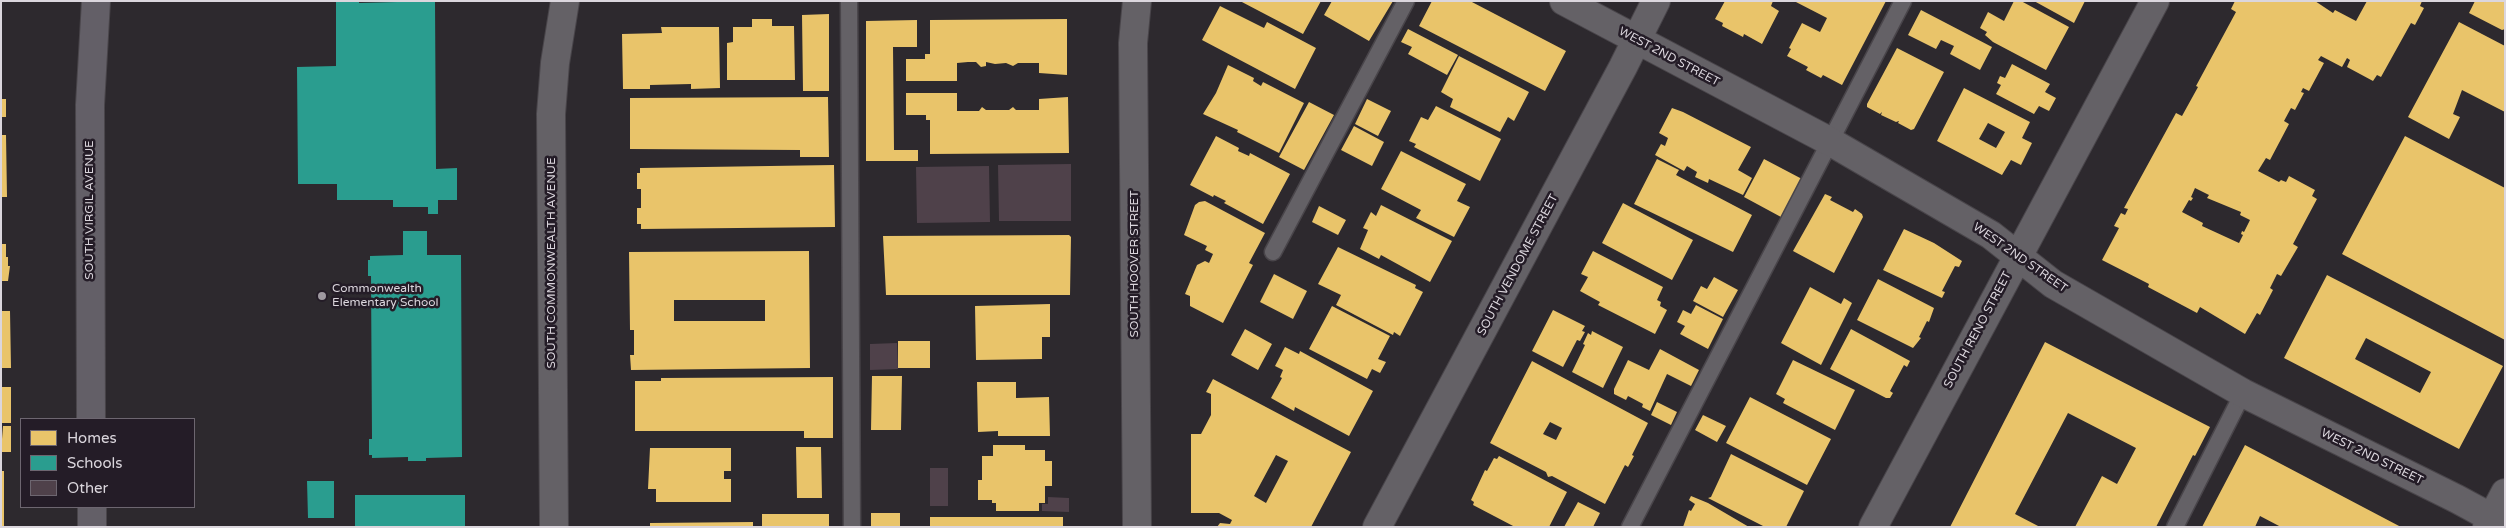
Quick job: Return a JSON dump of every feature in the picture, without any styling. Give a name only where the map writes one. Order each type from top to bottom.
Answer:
[{"type":"main road","name":"SOUTH VIRGIL AVENUE","points":[[91,418],[90,104],[96,1]]},
{"type":"main road","points":[[92,508],[92,527]]},
{"type":"street","name":"SOUTH COMMONWEALTH AVENUE","points":[[554,527],[551,114],[555,62],[565,1]]},
{"type":"street","name":"SOUTH HOOVER STREET","points":[[1137,1],[1133,43],[1137,527]]},
{"type":"street","name":"WEST 2ND STREET","points":[[1564,1],[1831,142],[1991,235],[2053,284],[2243,393],[2494,523]]},
{"type":"street","name":"SOUTH VENDOME STREET","points":[[1377,527],[1619,76],[1656,1]]},
{"type":"street","name":"SOUTH RENO STREET","points":[[1873,527],[2017,254],[2155,1]]},
{"type":"street","points":[[2494,523],[2505,493]]},
{"type":"lane","points":[[849,1],[852,527]]},
{"type":"lane","points":[[1273,252],[1406,1]]},
{"type":"lane","points":[[1630,527],[1903,1]]},
{"type":"lane","points":[[2175,527],[2243,393]]},
{"type":"building: Homes","points":[[1240,1],[1321,1],[1303,34]]},
{"type":"building: Homes","points":[[1332,1],[1393,1],[1369,41],[1324,15]]},
{"type":"building: Homes","points":[[1432,1],[1470,1],[1566,51],[1545,91],[1419,26]]},
{"type":"building: Homes","points":[[1725,1],[1773,1],[1771,6],[1779,11],[1762,44],[1744,34],[1743,37],[1722,26],[1723,23],[1715,19]]},
{"type":"building: Homes","points":[[1794,1],[1886,1],[1842,85],[1823,75],[1821,78],[1806,70],[1808,67],[1787,56],[1802,23],[1820,32],[1827,18]]},
{"type":"building: Homes","points":[[2014,1],[2021,1],[2069,27],[2046,70],[1993,42],[1985,35],[1987,32],[1980,28],[1988,12],[2004,21]]},
{"type":"building: Homes","points":[[2034,1],[2085,1],[2074,23]]},
{"type":"building: Homes","points":[[2235,1],[2315,1],[2333,13],[2335,10],[2356,21],[2367,1],[2422,1],[2420,6],[2424,8],[2415,25],[2411,23],[2381,77],[2377,75],[2373,81],[2347,67],[2350,60],[2347,58],[2342,67],[2321,56],[2318,60],[2324,63],[2309,91],[2303,88],[2301,92],[2304,93],[2295,110],[2291,108],[2284,121],[2289,124],[2270,160],[2266,158],[2258,171],[2279,182],[2281,180],[2286,182],[2289,176],[2315,190],[2312,196],[2317,199],[2293,244],[2298,247],[2281,276],[2277,274],[2270,288],[2273,290],[2260,315],[2257,313],[2245,334],[2200,307],[2197,313],[2148,287],[2149,284],[2102,260],[2119,228],[2114,226],[2121,213],[2125,215],[2128,209],[2124,208],[2176,113],[2182,116],[2198,87],[2196,86],[2236,12],[2231,9]],"holes":[[[2195,188],[2209,195],[2207,198],[2241,212],[2240,215],[2250,220],[2244,232],[2242,231],[2241,234],[2243,235],[2239,243],[2202,226],[2203,223],[2182,212],[2189,200],[2191,201],[2193,198],[2191,197]]]},
{"type":"building: Homes","points":[[2475,1],[2505,1],[2505,29],[2502,30],[2469,13]]},
{"type":"building: Homes","points":[[1220,6],[1264,28],[1267,22],[1316,48],[1295,89],[1202,40]]},
{"type":"building: Homes","points":[[1921,10],[1992,47],[1980,70],[1950,54],[1954,46],[1941,40],[1936,49],[1908,35]]},
{"type":"building: Homes","points":[[829,14],[829,91],[803,91],[802,15]]},
{"type":"building: Homes","points":[[752,19],[772,19],[772,26],[794,26],[795,80],[727,80],[727,43],[733,42],[733,27],[752,27]]},
{"type":"building: Homes","points":[[1067,19],[1067,75],[1039,73],[1039,63],[1018,63],[1013,66],[1006,63],[995,64],[986,62],[986,66],[981,67],[976,62],[968,62],[957,63],[957,81],[906,81],[906,59],[925,59],[925,54],[930,54],[930,20]]},
{"type":"building: Homes","points":[[917,20],[917,47],[893,47],[894,150],[918,150],[918,161],[866,161],[866,21]]},
{"type":"building: Homes","points":[[2459,22],[2505,46],[2505,112],[2462,90],[2453,114],[2460,117],[2449,139],[2408,117]]},
{"type":"building: Homes","points":[[661,27],[719,27],[720,88],[691,89],[691,84],[650,85],[650,89],[623,89],[622,34],[662,33]]},
{"type":"building: Homes","points":[[1408,29],[1458,55],[1447,75],[1408,54],[1412,47],[1401,42]]},
{"type":"building: Homes","points":[[1897,48],[1944,72],[1914,129],[1911,130],[1898,123],[1899,121],[1896,122],[1881,115],[1882,112],[1880,114],[1867,107]]},
{"type":"building: Homes","points":[[1459,56],[1529,92],[1514,121],[1508,117],[1500,132],[1450,107],[1453,99],[1441,92]]},
{"type":"building: Homes","points":[[2012,64],[2050,84],[2045,92],[2056,98],[2049,111],[2039,106],[2034,114],[1996,94],[2001,85],[1997,83],[2000,76],[2005,78]]},
{"type":"building: Homes","points":[[1228,65],[1254,78],[1253,81],[1261,86],[1263,82],[1304,103],[1279,153],[1237,132],[1238,130],[1203,114],[1216,93]]},
{"type":"building: Homes","points":[[1964,88],[2030,122],[2022,138],[2032,143],[2021,165],[2011,160],[2002,175],[1937,141]],"holes":[[[1988,123],[2005,132],[1996,148],[1979,139]]]},
{"type":"building: Homes","points":[[906,93],[957,93],[957,111],[979,111],[982,107],[986,110],[1009,110],[1013,107],[1016,110],[1039,110],[1039,99],[1068,97],[1069,153],[930,154],[930,120],[926,120],[926,115],[906,115]]},
{"type":"building: Homes","points":[[828,97],[829,157],[800,157],[800,150],[630,149],[630,98]]},
{"type":"building: Homes","points":[[1,99],[6,99],[6,117],[1,117]]},
{"type":"building: Homes","points":[[1367,99],[1391,111],[1378,136],[1355,124]]},
{"type":"building: Homes","points":[[1309,102],[1334,115],[1304,170],[1279,157]]},
{"type":"building: Homes","points":[[1436,106],[1501,139],[1480,181],[1414,147],[1416,144],[1409,141],[1421,117],[1428,120]]},
{"type":"building: Homes","points":[[1672,108],[1751,147],[1738,170],[1752,178],[1743,195],[1709,179],[1708,183],[1695,177],[1697,172],[1687,166],[1684,171],[1655,155],[1661,144],[1665,146],[1668,138],[1659,133]]},
{"type":"building: Homes","points":[[1354,126],[1384,142],[1372,166],[1341,150]]},
{"type":"building: Homes","points":[[1,135],[6,135],[7,197],[1,197]]},
{"type":"building: Homes","points":[[1216,136],[1239,148],[1238,151],[1249,156],[1250,153],[1290,174],[1263,224],[1224,203],[1226,201],[1214,195],[1213,197],[1190,185]]},
{"type":"building: Homes","points":[[2405,136],[2505,188],[2505,340],[2342,254]]},
{"type":"building: Homes","points":[[1401,151],[1466,184],[1457,201],[1470,207],[1454,237],[1416,218],[1421,210],[1381,189]]},
{"type":"building: Homes","points":[[1657,159],[1679,170],[1676,175],[1752,215],[1733,252],[1634,204]]},
{"type":"building: Homes","points":[[1764,159],[1802,179],[1781,217],[1744,197]]},
{"type":"building: Homes","points":[[834,165],[835,227],[641,229],[641,224],[637,224],[637,208],[641,208],[641,189],[637,189],[637,173],[640,173],[640,168]]},
{"type":"building: Homes","points":[[1825,194],[1832,197],[1830,200],[1853,212],[1855,209],[1863,217],[1834,273],[1793,251]]},
{"type":"building: Homes","points":[[1205,201],[1265,233],[1249,263],[1253,265],[1223,323],[1190,306],[1190,296],[1185,294],[1197,265],[1205,261],[1209,263],[1213,254],[1205,250],[1207,246],[1184,235],[1195,205]]},
{"type":"building: Homes","points":[[1623,203],[1693,240],[1672,280],[1602,243]]},
{"type":"building: Homes","points":[[1381,205],[1452,241],[1430,282],[1381,255],[1379,259],[1360,249],[1368,230],[1363,228],[1371,212],[1376,216]]},
{"type":"building: Homes","points":[[1319,206],[1346,220],[1338,235],[1312,222]]},
{"type":"building: Homes","points":[[1904,229],[1934,243],[1962,261],[1959,267],[1955,266],[1942,291],[1945,292],[1942,298],[1883,270]]},
{"type":"building: Homes","points":[[1069,235],[1071,237],[1070,295],[886,295],[883,236]]},
{"type":"building: Homes","points":[[1,244],[6,244],[6,257],[8,257],[8,266],[10,266],[8,281],[1,281]]},
{"type":"building: Homes","points":[[1338,247],[1416,285],[1415,288],[1423,292],[1400,336],[1394,332],[1393,335],[1336,305],[1341,295],[1318,284]]},
{"type":"building: Homes","points":[[809,251],[810,368],[631,370],[630,355],[634,355],[634,330],[630,330],[629,252]],"holes":[[[674,300],[765,300],[765,321],[674,321]]]},
{"type":"building: Homes","points":[[1593,251],[1663,287],[1657,300],[1661,302],[1660,306],[1667,310],[1655,334],[1598,305],[1600,302],[1580,291],[1588,277],[1581,274]]},
{"type":"building: Homes","points":[[1274,274],[1307,291],[1293,319],[1260,302]]},
{"type":"building: Homes","points":[[2327,275],[2503,366],[2459,449],[2284,358]],"holes":[[[2366,338],[2431,372],[2420,393],[2355,359]]]},
{"type":"building: Homes","points":[[1714,277],[1738,290],[1723,317],[1693,301],[1701,286],[1707,289]]},
{"type":"building: Homes","points":[[1878,279],[1934,308],[1929,322],[1927,321],[1919,337],[1921,338],[1913,348],[1857,320]]},
{"type":"building: Homes","points":[[1810,287],[1841,304],[1844,298],[1852,303],[1821,365],[1781,343]]},
{"type":"building: Homes","points":[[1050,304],[1050,337],[1042,337],[1042,359],[976,360],[975,306]]},
{"type":"building: Homes","points":[[1696,305],[1723,319],[1708,349],[1680,334],[1685,326],[1677,322],[1683,310],[1691,314]]},
{"type":"building: Homes","points":[[1332,306],[1390,336],[1378,359],[1386,362],[1380,373],[1372,369],[1367,379],[1309,349]]},
{"type":"building: Homes","points":[[1553,310],[1585,326],[1582,331],[1585,332],[1580,341],[1577,340],[1563,367],[1532,351]]},
{"type":"building: Homes","points":[[1,311],[10,311],[11,368],[1,368]]},
{"type":"building: Homes","points":[[1245,329],[1272,344],[1258,370],[1231,355]]},
{"type":"building: Homes","points":[[1851,329],[1910,361],[1907,367],[1904,365],[1890,391],[1893,393],[1890,398],[1886,398],[1830,369]]},
{"type":"building: Homes","points":[[1592,331],[1623,347],[1603,388],[1572,372],[1585,345],[1583,344],[1588,333],[1591,335]]},
{"type":"building: Homes","points":[[898,341],[930,341],[930,368],[898,368]]},
{"type":"building: Homes","points":[[2045,342],[2210,427],[2195,456],[2193,455],[2156,527],[2075,527],[2102,476],[2117,484],[2136,448],[2068,413],[2015,514],[2040,527],[1950,527]]},
{"type":"building: Homes","points":[[1285,347],[1299,354],[1300,351],[1373,391],[1349,436],[1295,407],[1294,411],[1271,398],[1282,378],[1280,377],[1283,370],[1275,366]]},
{"type":"building: Homes","points":[[1660,349],[1699,370],[1691,386],[1667,374],[1650,411],[1642,407],[1643,404],[1628,396],[1626,400],[1614,394],[1614,389],[1628,360],[1649,370]]},
{"type":"building: Homes","points":[[1793,360],[1855,390],[1835,430],[1783,403],[1785,399],[1776,394]]},
{"type":"building: Homes","points":[[1532,361],[1648,423],[1632,455],[1634,456],[1628,467],[1625,465],[1605,504],[1552,476],[1548,477],[1546,472],[1490,443]],"holes":[[[1550,422],[1562,428],[1556,440],[1543,434]]]},
{"type":"building: Homes","points":[[872,376],[902,376],[901,430],[871,430]]},
{"type":"building: Homes","points":[[833,377],[833,438],[804,438],[804,431],[635,431],[635,381],[661,381],[661,378]]},
{"type":"building: Homes","points":[[1213,379],[1351,452],[1311,527],[1217,527],[1220,523],[1230,524],[1232,520],[1219,513],[1191,513],[1191,434],[1201,434],[1211,415],[1211,394],[1206,392]],"holes":[[[1276,455],[1288,461],[1266,503],[1254,496]]]},
{"type":"building: Homes","points":[[977,382],[1016,382],[1016,398],[1049,397],[1050,436],[998,436],[998,431],[978,432]]},
{"type":"building: Homes","points":[[1,387],[11,387],[11,423],[1,423]]},
{"type":"building: Homes","points":[[1750,397],[1831,439],[1807,485],[1726,443]]},
{"type":"building: Homes","points":[[1657,402],[1677,412],[1671,425],[1651,415]]},
{"type":"building: Homes","points":[[1703,415],[1726,426],[1717,442],[1695,430]]},
{"type":"building: Homes","points":[[3,426],[11,426],[11,452],[1,452]]},
{"type":"building: Homes","points":[[993,445],[1025,445],[1025,450],[1045,450],[1045,461],[1052,461],[1052,486],[1045,486],[1045,503],[1039,503],[1039,511],[996,511],[996,503],[992,503],[992,500],[978,500],[978,480],[982,480],[982,456],[993,456]]},
{"type":"building: Homes","points":[[2245,445],[2401,527],[2281,527],[2260,516],[2255,527],[2202,527]]},
{"type":"building: Homes","points":[[796,447],[821,447],[822,498],[797,498]]},
{"type":"building: Homes","points":[[650,448],[731,448],[731,471],[724,471],[724,479],[731,479],[731,502],[656,502],[656,489],[648,489]]},
{"type":"building: Homes","points":[[1731,454],[1804,491],[1786,527],[1765,527],[1708,498],[1711,497]]},
{"type":"building: Homes","points":[[1499,456],[1567,492],[1549,527],[1515,527],[1473,505],[1474,502],[1471,500],[1485,470],[1487,471],[1494,458],[1497,459]]},
{"type":"building: Homes","points":[[1,471],[4,471],[4,527],[1,527]]},
{"type":"building: Homes","points":[[1691,496],[1708,503],[1749,527],[1683,527],[1689,510],[1691,511],[1695,504],[1689,500]]},
{"type":"building: Homes","points":[[1578,502],[1600,513],[1593,527],[1564,527]]},
{"type":"building: Homes","points":[[871,513],[900,513],[900,527],[871,527]]},
{"type":"building: Homes","points":[[762,514],[829,514],[829,527],[762,527]]},
{"type":"building: Homes","points":[[930,517],[1063,517],[1063,527],[930,527]]},
{"type":"building: Homes","points":[[753,522],[753,527],[650,527],[650,523]]},
{"type":"building: Schools","points":[[359,1],[359,3],[435,1],[436,169],[457,168],[457,200],[438,200],[438,214],[428,214],[428,207],[393,207],[393,200],[337,200],[337,184],[298,184],[297,67],[336,66],[336,2]]},
{"type":"building: Schools","points":[[403,231],[427,231],[427,255],[461,255],[462,457],[426,458],[426,461],[408,461],[408,457],[372,458],[372,455],[369,455],[369,439],[372,439],[371,276],[368,276],[368,260],[370,260],[370,256],[403,255]]},
{"type":"building: Schools","points":[[307,481],[334,481],[334,518],[308,518]]},
{"type":"building: Schools","points":[[355,495],[465,495],[465,527],[355,527]]},
{"type":"building: Other","points":[[1071,164],[1071,221],[999,221],[998,165]]},
{"type":"building: Other","points":[[989,166],[990,222],[917,223],[916,167]]},
{"type":"building: Other","points":[[897,343],[898,369],[870,370],[870,344]]},
{"type":"building: Other","points":[[930,468],[948,468],[948,506],[930,506]]},
{"type":"building: Other","points":[[1048,497],[1069,498],[1069,512],[1042,511],[1042,504],[1048,504]]},
{"type":"place","name":"Commonwealth Elementary School","points":[[322,296]]}]
